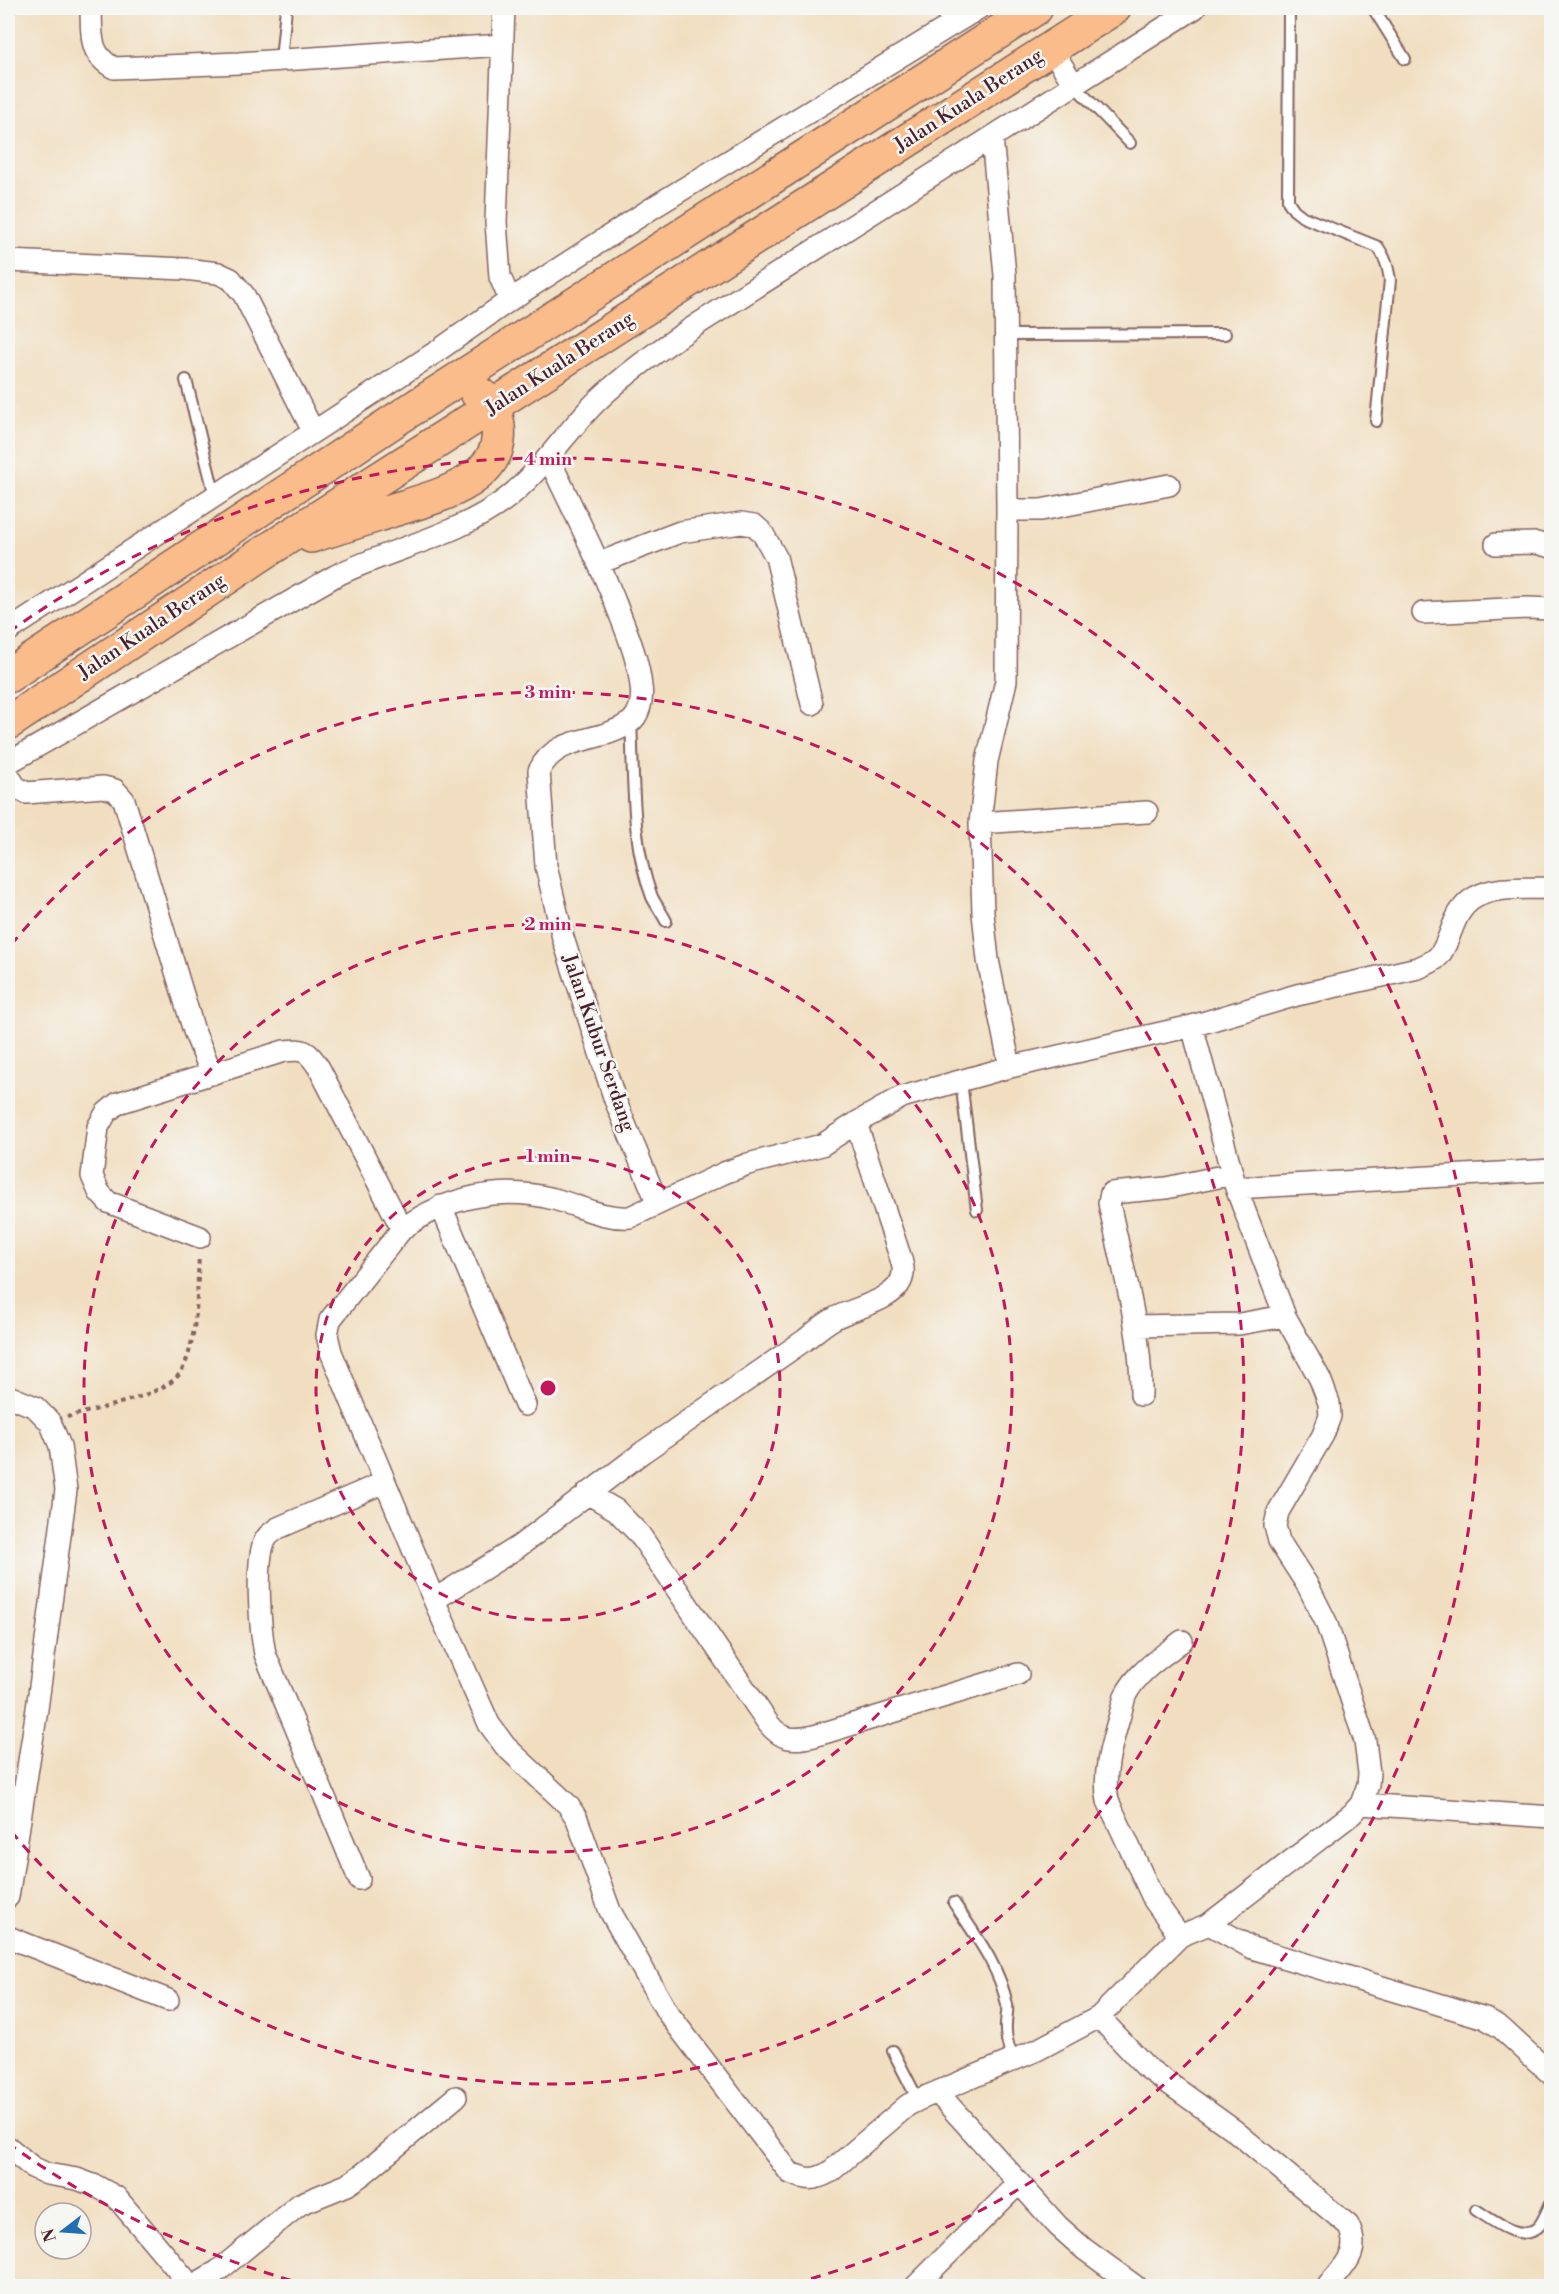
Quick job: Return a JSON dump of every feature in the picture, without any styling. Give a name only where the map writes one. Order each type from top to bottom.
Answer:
[{"type":"highway","name":"Jalan Kuala Berang","points":[[8,676],[418,405],[1036,8]]},
{"type":"highway","name":"Jalan Kuala Berang","points":[[8,723],[268,550],[1114,8]]},
{"type":"highway","points":[[268,550],[446,493],[480,472],[490,462],[497,450],[498,428],[492,407],[480,394],[460,390],[448,392],[418,405]]},
{"type":"street","points":[[91,8],[94,51],[102,62],[114,68],[281,60],[502,45]]},
{"type":"street","points":[[504,8],[496,222],[498,263],[502,283],[510,300]]},
{"type":"street","points":[[8,631],[657,205],[979,8]]},
{"type":"street","points":[[8,763],[335,576],[366,560],[480,518],[508,498],[548,457],[595,403],[634,367],[1195,8]]},
{"type":"street","points":[[1052,48],[1074,85]]},
{"type":"street","points":[[992,137],[1005,275],[1006,681],[985,770],[980,823],[983,913],[988,960],[1010,1067]]},
{"type":"street","points":[[657,205],[678,238]]},
{"type":"street","points":[[8,261],[185,269],[218,273],[231,279],[244,295],[313,431]]},
{"type":"street","points":[[548,457],[599,562],[638,664],[642,688],[640,709],[631,722]]},
{"type":"street","points":[[1007,510],[1041,510],[1169,485]]},
{"type":"street","points":[[446,493],[462,524]]},
{"type":"street","points":[[599,562],[680,532],[741,523],[754,525],[762,531],[776,557],[812,704]]},
{"type":"street","points":[[1496,544],[1536,543],[1551,547]]},
{"type":"street","points":[[1423,613],[1551,609]]},
{"type":"street","name":"Jalan Kubur Serdang","points":[[631,722],[619,729],[557,748],[544,760],[539,771],[540,795],[546,866],[563,938],[615,1101],[658,1204]]},
{"type":"street","points":[[8,774],[15,786],[26,793],[103,787],[115,790],[124,800],[194,1031],[212,1074]]},
{"type":"street","points":[[980,823],[1147,812]]},
{"type":"street","points":[[1192,1026],[1234,1181],[1285,1316],[1320,1379],[1329,1403],[1330,1416],[1323,1435],[1278,1512],[1275,1526],[1279,1541],[1308,1586],[1326,1622],[1365,1741],[1370,1773],[1368,1785],[1361,1804],[1352,1814],[1209,1924],[1180,1936],[1099,2017],[1037,2050],[908,2105],[830,2172],[816,2179],[804,2179],[790,2173],[667,2012],[610,1911],[577,1819],[568,1805],[505,1746],[489,1724],[434,1600],[331,1352],[327,1335],[330,1320],[402,1229],[441,1206],[468,1197],[504,1192],[554,1199],[616,1218],[630,1217],[732,1170],[822,1145],[902,1097],[1010,1067],[1192,1026],[1298,995],[1418,968],[1432,962],[1441,953],[1456,916],[1475,897],[1498,890],[1551,888]]},
{"type":"street","points":[[200,1237],[108,1202],[99,1192],[92,1176],[98,1127],[106,1113],[118,1103],[284,1051],[301,1049],[310,1055],[319,1068],[402,1229]]},
{"type":"street","points":[[434,1600],[518,1546],[652,1445],[824,1325],[837,1317],[878,1301],[900,1283],[903,1273],[901,1259],[856,1123]]},
{"type":"street","points":[[1141,1395],[1141,1370],[1136,1326],[1109,1203],[1111,1192],[1234,1181],[1551,1170]]},
{"type":"street","points":[[441,1206],[525,1405]]},
{"type":"street","points":[[1136,1326],[1239,1324],[1285,1316]]},
{"type":"street","points":[[8,1396],[35,1407],[50,1422],[60,1446],[64,1468],[65,1501],[37,1709],[8,1897]]},
{"type":"street","points":[[360,1879],[265,1654],[260,1632],[261,1563],[263,1544],[268,1535],[278,1528],[385,1482]]},
{"type":"street","points":[[587,1493],[628,1520],[768,1723],[776,1733],[785,1738],[796,1740],[814,1736],[1018,1674]]},
{"type":"street","points":[[1180,1936],[1154,1900],[1108,1801],[1106,1787],[1107,1770],[1125,1696],[1138,1676],[1182,1641]]},
{"type":"street","points":[[1361,1804],[1551,1817]]},
{"type":"street","points":[[1209,1924],[1251,1948],[1485,2018],[1501,2028],[1551,2075]]},
{"type":"street","points":[[8,1937],[168,2000]]},
{"type":"street","points":[[1099,2017],[1146,2067],[1235,2131],[1348,2225],[1354,2236],[1355,2247],[1351,2256],[1328,2286]]},
{"type":"street","points":[[928,2096],[1019,2183],[1058,2226],[1135,2286]]},
{"type":"street","points":[[8,2147],[32,2167],[48,2174],[77,2179],[116,2197],[192,2286],[218,2271],[300,2205],[347,2185],[363,2174],[456,2097]]},
{"type":"street","points":[[916,2286],[1019,2183]]},
{"type":"lane","points":[[281,60],[286,8]]},
{"type":"lane","points":[[935,8],[952,24]]},
{"type":"lane","points":[[1289,8],[1288,201],[1303,217],[1378,247],[1385,256],[1388,268],[1390,280],[1376,421]]},
{"type":"lane","points":[[1373,8],[1405,59]]},
{"type":"lane","points":[[1074,85],[1130,143]]},
{"type":"lane","points":[[1005,335],[1225,334]]},
{"type":"lane","points":[[186,380],[215,496]]},
{"type":"lane","points":[[631,722],[636,813],[641,850],[653,898],[666,921]]},
{"type":"lane","points":[[961,1081],[976,1210]]},
{"type":"lane","points":[[954,1903],[983,1948],[1003,1988],[1008,2008],[1007,2042],[1013,2060]]},
{"type":"lane","points":[[893,2051],[928,2096]]},
{"type":"lane","points":[[1476,2210],[1520,2234],[1530,2232],[1539,2226],[1551,2201]]},
{"type":"path","points":[[50,1422],[155,1391],[177,1377],[188,1356],[194,1326],[200,1237]]}]
